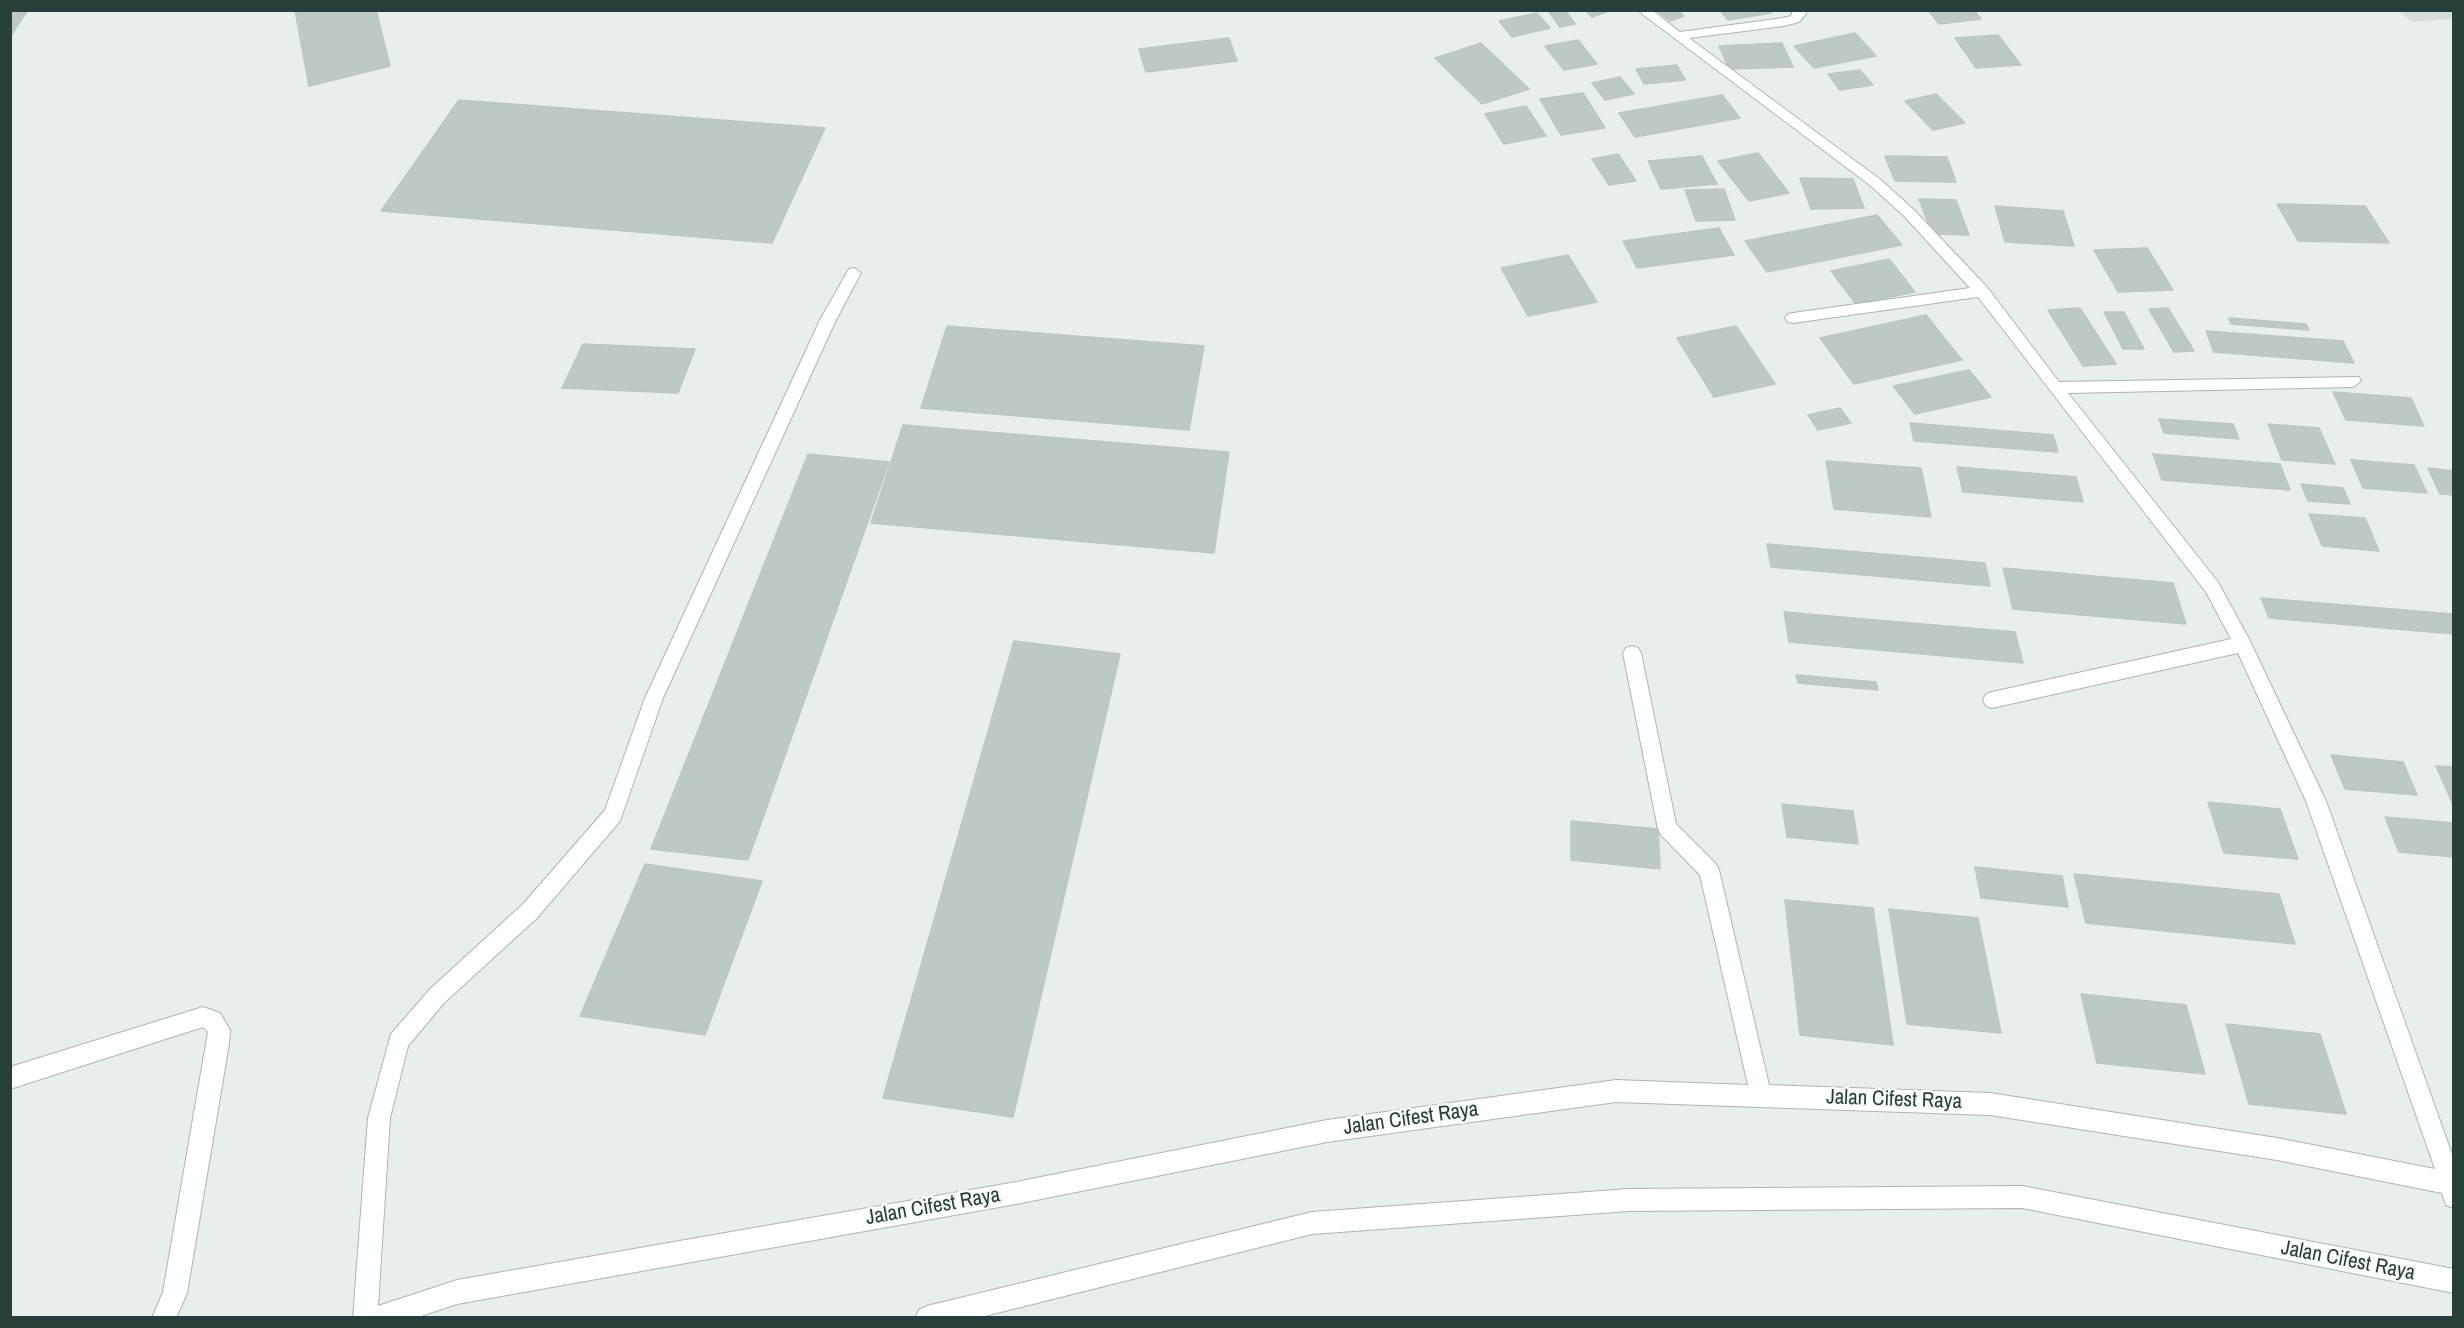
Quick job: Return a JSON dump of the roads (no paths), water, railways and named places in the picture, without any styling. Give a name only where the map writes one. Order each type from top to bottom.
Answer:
[{"type":"street","points":[[1643,10],[1876,183],[1909,213],[1982,291],[2055,388],[2106,449],[2212,587],[2243,644],[2316,801],[2453,1188]]},
{"type":"street","points":[[1676,36],[1784,22],[1795,19],[1800,14],[1798,10]]},
{"type":"street","points":[[365,1317],[379,1118],[399,1041],[437,996],[530,911],[613,815],[654,698],[828,320],[854,273]]},
{"type":"street","points":[[1793,318],[1982,291]]},
{"type":"street","points":[[2055,388],[2353,381]]},
{"type":"street","points":[[1992,700],[2243,644]]},
{"type":"street","points":[[1632,653],[1668,829],[1709,870],[1761,1096]]},
{"type":"street","points":[[10,1078],[202,1017],[213,1020],[219,1030],[218,1044],[175,1293],[164,1317]]},
{"type":"street","name":"Jalan Cifest Raya","points":[[378,1317],[457,1292],[1016,1192],[1327,1131],[1616,1091],[1990,1104],[2277,1149],[2453,1188]]},
{"type":"street","name":"Jalan Cifest Raya","points":[[927,1317],[1312,1223],[1629,1200],[2022,1197],[2454,1281]]}]
